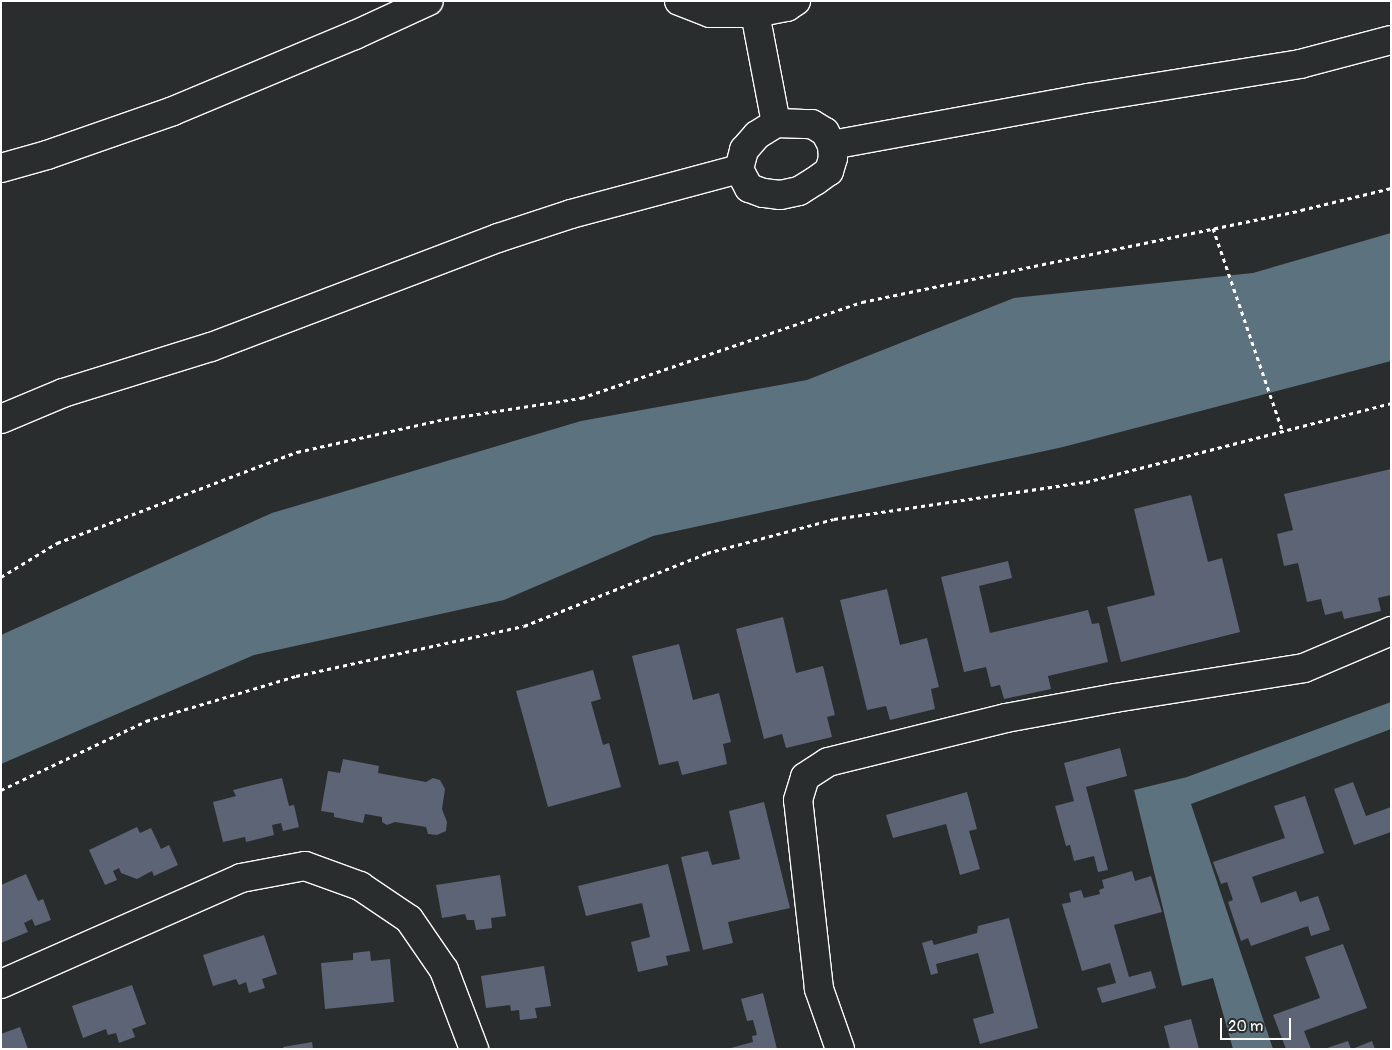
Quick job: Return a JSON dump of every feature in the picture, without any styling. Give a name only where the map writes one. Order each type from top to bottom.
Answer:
[{"type":"lane","points":[[1,168],[46,155],[173,111],[355,35],[429,1]]},
{"type":"lane","points":[[679,1],[710,13],[754,13],[787,7],[796,1]]},
{"type":"lane","points":[[754,13],[776,123]]},
{"type":"lane","points":[[832,145],[1088,98],[1300,64],[1391,40]]},
{"type":"lane","points":[[776,123],[812,124],[824,132],[832,145],[833,158],[829,171],[799,191],[780,195],[763,193],[749,188],[739,169],[744,150],[757,135],[776,123]]},
{"type":"lane","points":[[1,419],[63,393],[211,347],[507,235],[571,214],[739,169]]},
{"type":"lane","points":[[840,1049],[819,990],[798,800],[805,777],[828,762],[1006,718],[1115,698],[1304,668],[1391,631]]},
{"type":"lane","points":[[1,984],[240,878],[305,866],[360,886],[409,919],[444,970],[474,1049]]},
{"type":"path","points":[[1,577],[57,543],[297,452],[445,419],[581,398],[862,302],[1213,228],[1391,188]]},
{"type":"path","points":[[1213,228],[1282,430]]},
{"type":"path","points":[[1,790],[146,721],[296,676],[524,626],[707,552],[834,519],[1086,482],[1391,403]]},
{"type":"water","points":[[1391,233],[1391,361],[1063,447],[653,536],[504,600],[254,655],[1,764],[1,635],[272,513],[581,421],[807,380],[1014,298],[1253,273]]},
{"type":"water","points":[[1391,702],[1391,729],[1191,804],[1273,1049],[1233,1049],[1213,978],[1182,986],[1134,790],[1187,777]]},
{"type":"building","points":[[1391,469],[1391,595],[1378,598],[1381,611],[1344,619],[1342,611],[1325,615],[1321,599],[1307,602],[1298,563],[1284,566],[1277,534],[1293,530],[1284,494]]},
{"type":"building","points":[[1191,495],[1208,562],[1222,558],[1240,632],[1121,662],[1107,607],[1155,595],[1134,509]]},
{"type":"building","points":[[1008,561],[1012,578],[979,586],[990,633],[1088,610],[1092,624],[1099,623],[1108,662],[1048,676],[1051,689],[1004,699],[1000,685],[991,687],[986,667],[964,672],[941,577]]},
{"type":"building","points":[[887,589],[900,645],[927,638],[939,687],[931,689],[935,709],[890,720],[886,706],[867,710],[840,600]]},
{"type":"building","points":[[783,617],[796,673],[823,666],[835,715],[827,717],[832,737],[786,748],[782,734],[764,739],[736,629]]},
{"type":"building","points":[[679,644],[693,700],[719,693],[731,742],[723,744],[727,764],[682,775],[678,761],[659,765],[632,656]]},
{"type":"building","points":[[593,670],[601,699],[591,702],[603,745],[609,743],[621,787],[548,807],[516,691]]},
{"type":"building","points":[[1120,748],[1127,776],[1086,787],[1108,870],[1098,872],[1094,856],[1074,861],[1070,845],[1066,846],[1055,806],[1074,801],[1064,763]]},
{"type":"building","points":[[343,759],[379,766],[378,773],[426,782],[433,778],[440,780],[445,789],[442,809],[447,822],[446,831],[437,835],[428,834],[426,827],[395,822],[387,825],[382,822],[382,817],[365,814],[363,823],[334,817],[334,813],[321,811],[328,771],[340,773]]},
{"type":"building","points":[[282,778],[289,806],[294,805],[299,827],[283,831],[281,823],[272,825],[274,835],[246,842],[245,837],[223,842],[213,802],[236,796],[233,790]]},
{"type":"building","points":[[1353,782],[1366,816],[1391,807],[1391,832],[1354,845],[1334,789]]},
{"type":"building","points":[[967,792],[977,829],[969,831],[980,869],[960,875],[946,824],[893,838],[886,815]]},
{"type":"building","points":[[1305,796],[1324,853],[1252,877],[1261,903],[1296,891],[1300,902],[1318,896],[1330,930],[1311,936],[1308,926],[1251,946],[1248,938],[1241,941],[1228,902],[1233,900],[1227,882],[1221,884],[1213,862],[1285,838],[1274,806]]},
{"type":"building","points":[[764,802],[790,908],[728,922],[733,943],[703,950],[681,857],[708,851],[712,865],[740,859],[729,811]]},
{"type":"building","points":[[137,827],[140,833],[151,828],[161,849],[169,845],[178,865],[154,876],[152,871],[137,879],[121,873],[119,868],[113,871],[117,880],[105,885],[89,850]]},
{"type":"building","points":[[668,864],[690,951],[666,956],[668,965],[638,972],[631,942],[650,937],[642,903],[586,916],[578,886]]},
{"type":"building","points":[[1132,871],[1135,881],[1151,876],[1162,912],[1114,925],[1129,977],[1151,971],[1156,988],[1102,1003],[1097,988],[1116,983],[1110,963],[1082,971],[1062,904],[1071,902],[1069,893],[1081,890],[1084,898],[1100,894],[1099,890],[1104,888],[1102,880]]},
{"type":"building","points":[[26,874],[38,901],[43,899],[51,920],[35,926],[32,919],[24,923],[28,932],[1,943],[1,885]]},
{"type":"building","points":[[500,875],[506,916],[491,918],[492,928],[476,930],[474,920],[467,920],[465,914],[442,918],[436,885]]},
{"type":"building","points":[[1009,918],[1038,1028],[980,1044],[973,1019],[994,1013],[978,953],[936,964],[938,973],[931,975],[922,943],[932,940],[934,945],[977,933],[978,926]]},
{"type":"building","points":[[264,935],[277,974],[262,979],[265,988],[249,993],[246,982],[239,985],[236,979],[213,986],[203,955]]},
{"type":"building","points":[[1343,944],[1367,1008],[1304,1031],[1311,1049],[1286,1049],[1273,1015],[1320,998],[1305,957]]},
{"type":"building","points":[[370,951],[371,961],[390,959],[394,1002],[325,1009],[321,963],[353,960],[353,953]]},
{"type":"building","points":[[544,966],[551,1006],[535,1008],[537,1018],[520,1020],[519,1010],[511,1011],[510,1005],[486,1008],[481,976]]},
{"type":"building","points":[[132,985],[146,1024],[132,1029],[135,1037],[119,1043],[116,1033],[108,1035],[106,1029],[83,1038],[72,1006]]},
{"type":"building","points":[[763,993],[777,1049],[727,1049],[753,1042],[752,1036],[757,1035],[753,1020],[747,1021],[741,999]]},
{"type":"building","points":[[1191,1019],[1199,1049],[1170,1049],[1164,1026]]},
{"type":"building","points":[[20,1027],[28,1049],[1,1049],[1,1034]]},
{"type":"building","points":[[1348,1041],[1351,1049],[1327,1049],[1327,1048]]},
{"type":"building","points":[[1372,1041],[1375,1049],[1352,1049]]},
{"type":"building","points":[[312,1042],[313,1049],[284,1049],[283,1047]]}]
